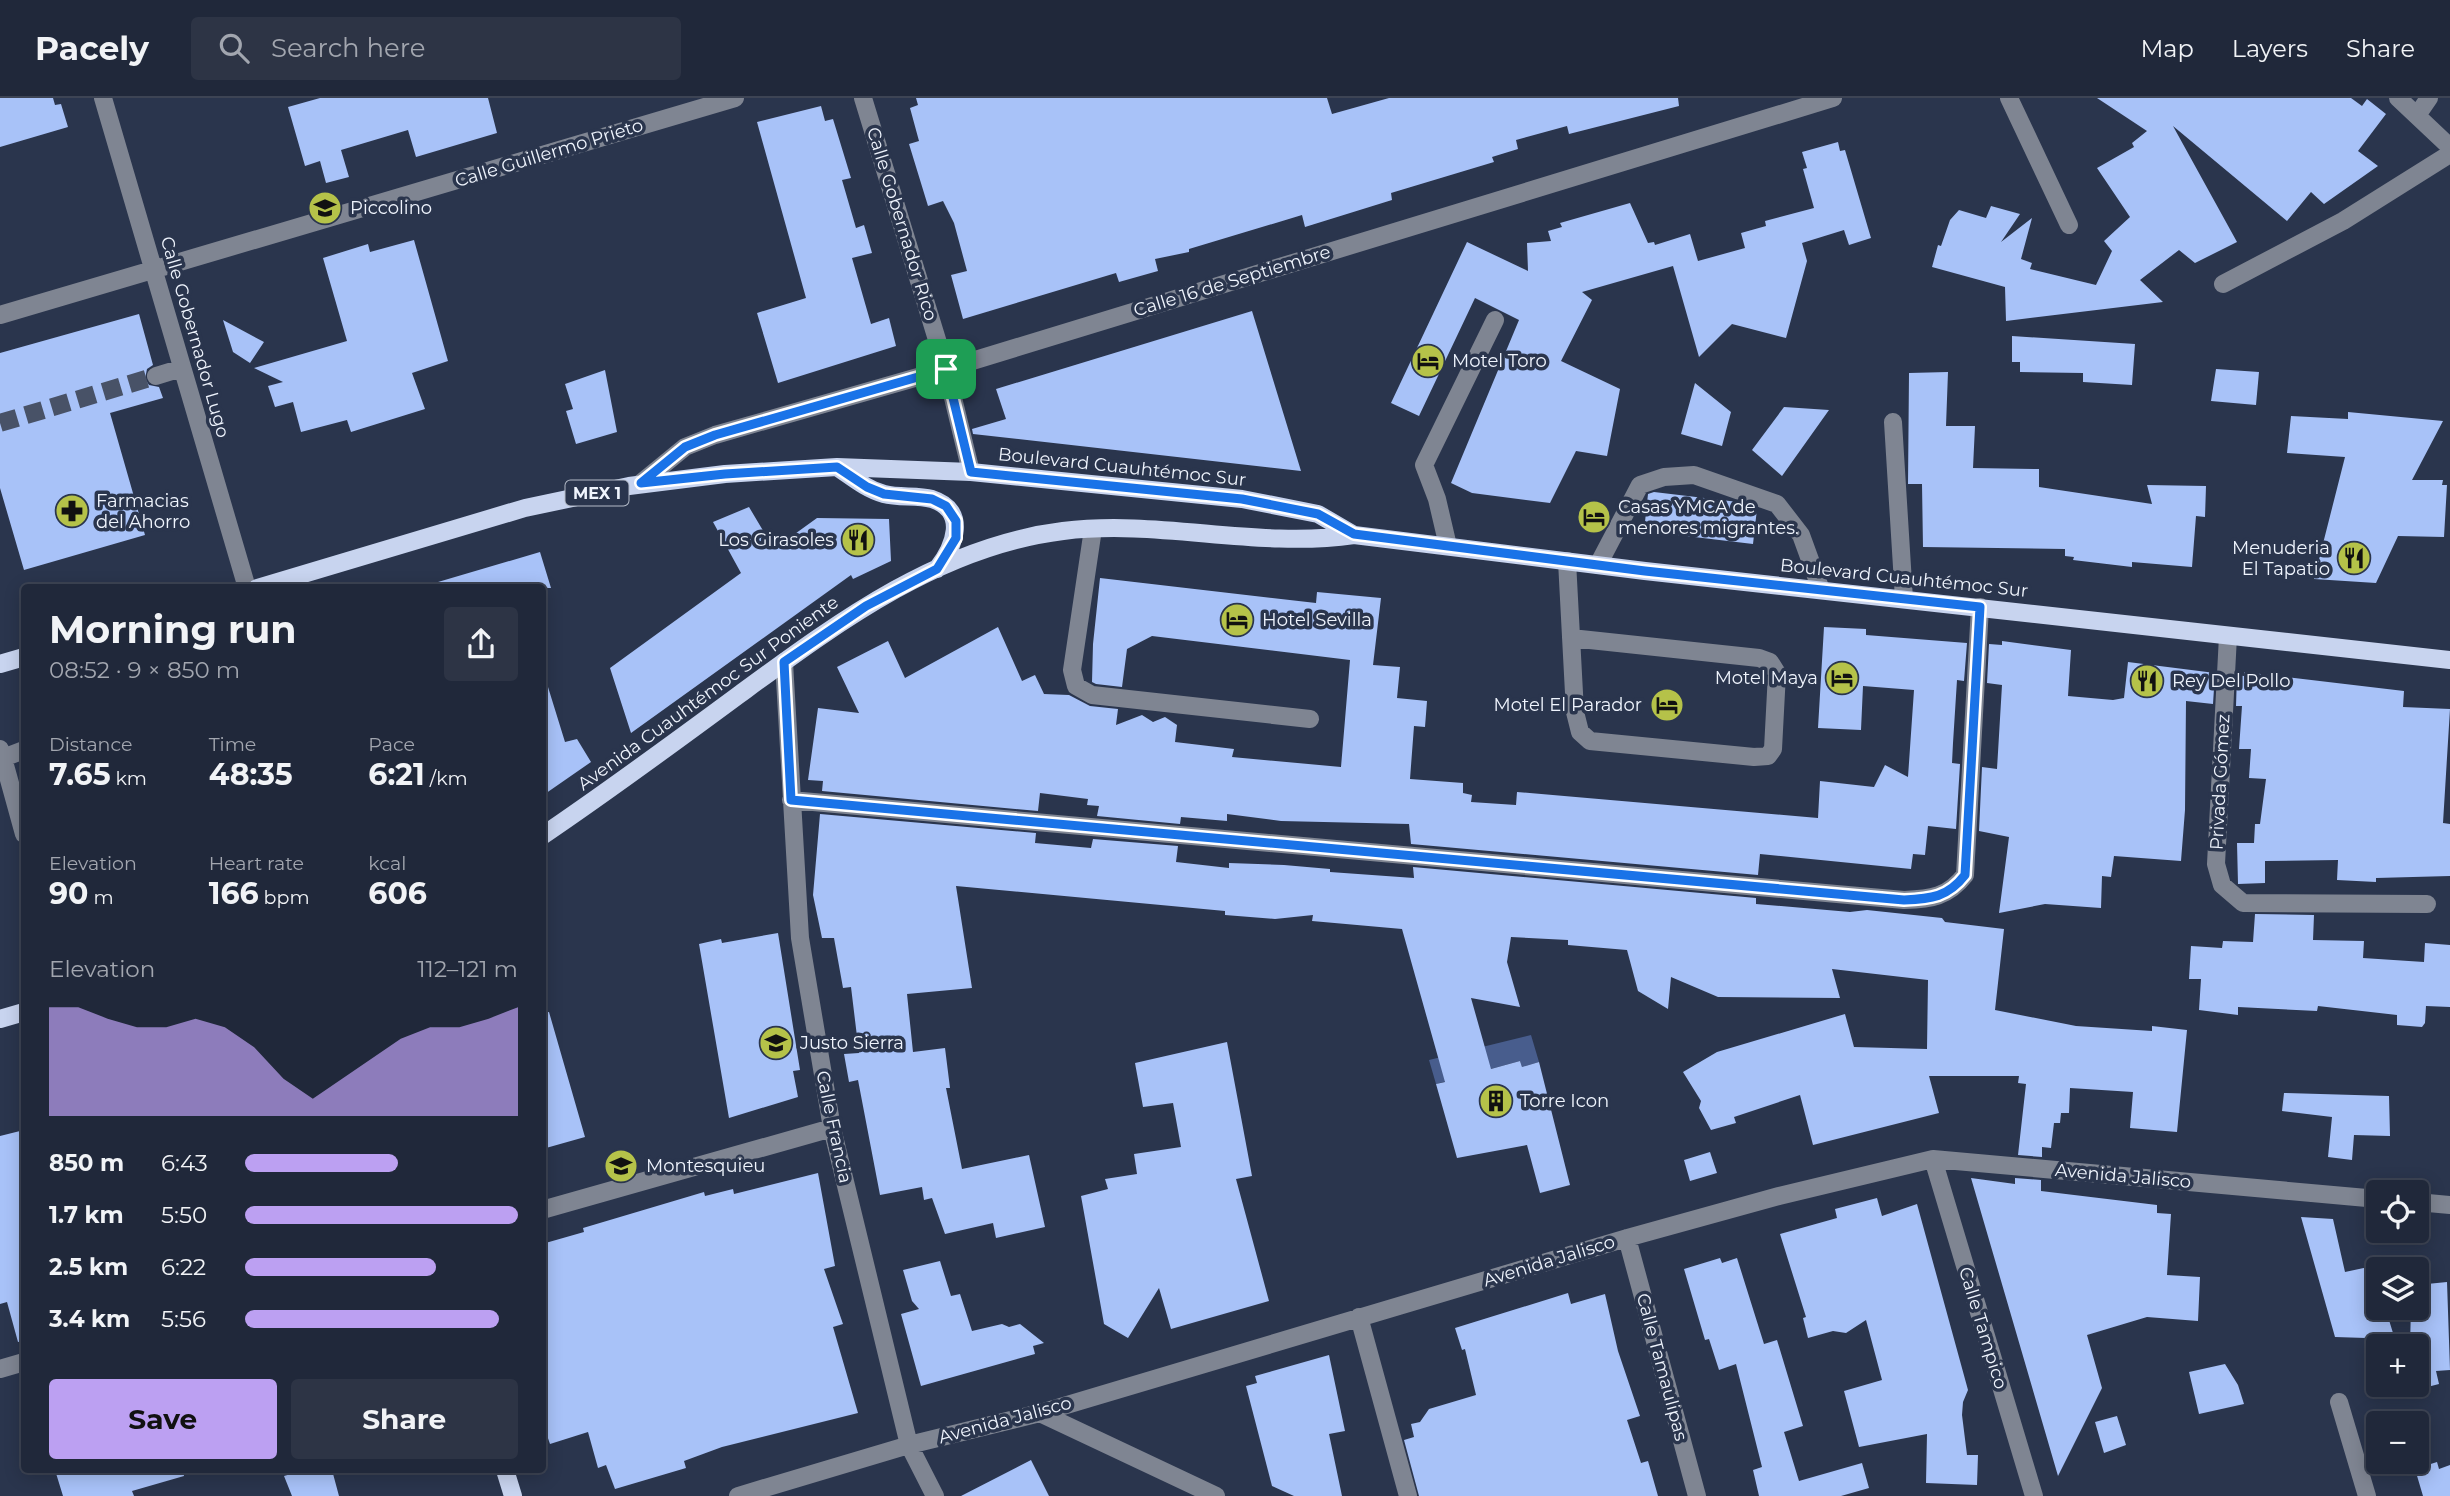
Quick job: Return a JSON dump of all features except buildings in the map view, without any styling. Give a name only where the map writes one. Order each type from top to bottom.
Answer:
[{"type":"main road","name":"Boulevard Cuauhtémoc Sur","points":[[837,467],[971,472],[1242,499],[1318,514],[1354,534]]},
{"type":"main road","name":"MEX 1","points":[[270,584],[525,508],[641,483],[725,474],[837,467]]},
{"type":"main road","points":[[837,467],[867,487],[884,494],[932,499],[946,506],[956,521],[956,538],[937,569]]},
{"type":"main road","name":"Boulevard Cuauhtémoc Sur","points":[[937,569],[1000,545],[1063,531],[1158,530],[1313,541],[1354,534],[1598,565],[2450,660]]},
{"type":"main road","name":"Avenida Cuauhtémoc Sur Poniente","points":[[546,833],[866,606],[937,569]]},
{"type":"main road","points":[[0,664],[21,658]]},
{"type":"main road","points":[[0,1019],[21,1013]]},
{"type":"main road","points":[[506,1473],[513,1496]]},
{"type":"street","name":"Calle Gobernador Lugo","points":[[103,98],[246,584]]},
{"type":"street","name":"Calle Guillermo Prieto","points":[[0,315],[735,98]]},
{"type":"street","name":"Calle Gobernador Rico","points":[[863,98],[946,369],[971,472]]},
{"type":"street","name":"Calle 16 de Septiembre","points":[[641,483],[685,447],[715,435],[946,369],[1833,98]]},
{"type":"street","points":[[2009,98],[2069,225]]},
{"type":"street","points":[[2398,98],[2450,147]]},
{"type":"street","points":[[2418,114],[2429,98]]},
{"type":"street","points":[[2223,284],[2343,221],[2450,154]]},
{"type":"street","points":[[1448,547],[1437,499],[1424,465],[1495,320]]},
{"type":"street","points":[[156,376],[182,368]]},
{"type":"street","points":[[1893,422],[1904,599]]},
{"type":"street","points":[[1598,565],[1640,485],[1664,477],[1694,475],[1777,504],[1801,535],[1821,590]]},
{"type":"street","points":[[1093,529],[1072,670],[1076,687],[1092,695],[1310,719]]},
{"type":"street","points":[[1567,561],[1571,638],[1575,712],[1580,732],[1590,741],[1754,757],[1768,756],[1773,749],[1776,673],[1770,662],[1759,658],[1571,638]]},
{"type":"street","points":[[791,800],[1849,896],[1904,900],[1936,898],[1955,889],[1965,875],[1980,607]]},
{"type":"street","name":"Privada Gómez","points":[[2228,636],[2216,864],[2222,885],[2243,903],[2427,904]]},
{"type":"street","name":"Calle Francia","points":[[784,662],[800,938],[832,1128],[909,1445],[935,1496]]},
{"type":"street","points":[[21,750],[1,753],[21,823]]},
{"type":"street","points":[[546,1209],[832,1128]]},
{"type":"street","name":"Avenida Jalisco","points":[[738,1496],[909,1445],[1040,1413],[1627,1238],[1779,1196],[1933,1159],[2366,1198]]},
{"type":"street","name":"Calle Tampico","points":[[1933,1159],[2034,1496]]},
{"type":"street","points":[[2429,1203],[2450,1205]]},
{"type":"street","name":"Calle Tamaulipas","points":[[1627,1238],[1697,1496]]},
{"type":"street","points":[[1359,1317],[1408,1496]]},
{"type":"street","points":[[0,1369],[21,1363]]},
{"type":"street","points":[[2339,1402],[2367,1496]]},
{"type":"street","points":[[1040,1413],[1216,1496]]},
{"type":"shaded area","points":[[1531,1035],[1539,1062],[1522,1067],[1520,1061],[1436,1084],[1429,1060]]},
{"type":"tunnel","points":[[0,423],[156,376]]},
{"type":"place","name":"Piccolino","points":[[325,208]]},
{"type":"place","name":"Motel Toro","points":[[1428,361]]},
{"type":"place","name":"Farmacias del Ahorro","points":[[72,511]]},
{"type":"place","name":"Casas YMCA de menores migrantes.","points":[[1594,517]]},
{"type":"place","name":"Los Girasoles","points":[[858,540]]},
{"type":"place","name":"Menuderia El Tapatio","points":[[2354,558]]},
{"type":"place","name":"Hotel Sevilla","points":[[1237,620]]},
{"type":"place","name":"Motel Maya","points":[[1842,678]]},
{"type":"place","name":"Rey Del Pollo","points":[[2147,681]]},
{"type":"place","name":"Motel El Parador","points":[[1667,705]]},
{"type":"place","name":"Justo Sierra","points":[[776,1043]]},
{"type":"place","name":"Torre Icon","points":[[1496,1101]]},
{"type":"place","name":"Montesquieu","points":[[621,1166]]},
{"type":"route","points":[[946,369],[971,472],[1242,499],[1318,514],[1354,534],[1645,571],[1980,607],[1965,875],[1955,889],[1936,898],[1904,900],[1422,859],[791,800],[784,662],[866,606],[937,569],[950,553],[956,538],[956,521],[946,506],[932,499],[884,494],[867,487],[837,467],[725,474],[641,483],[665,460],[685,447],[715,435],[946,369]]}]
